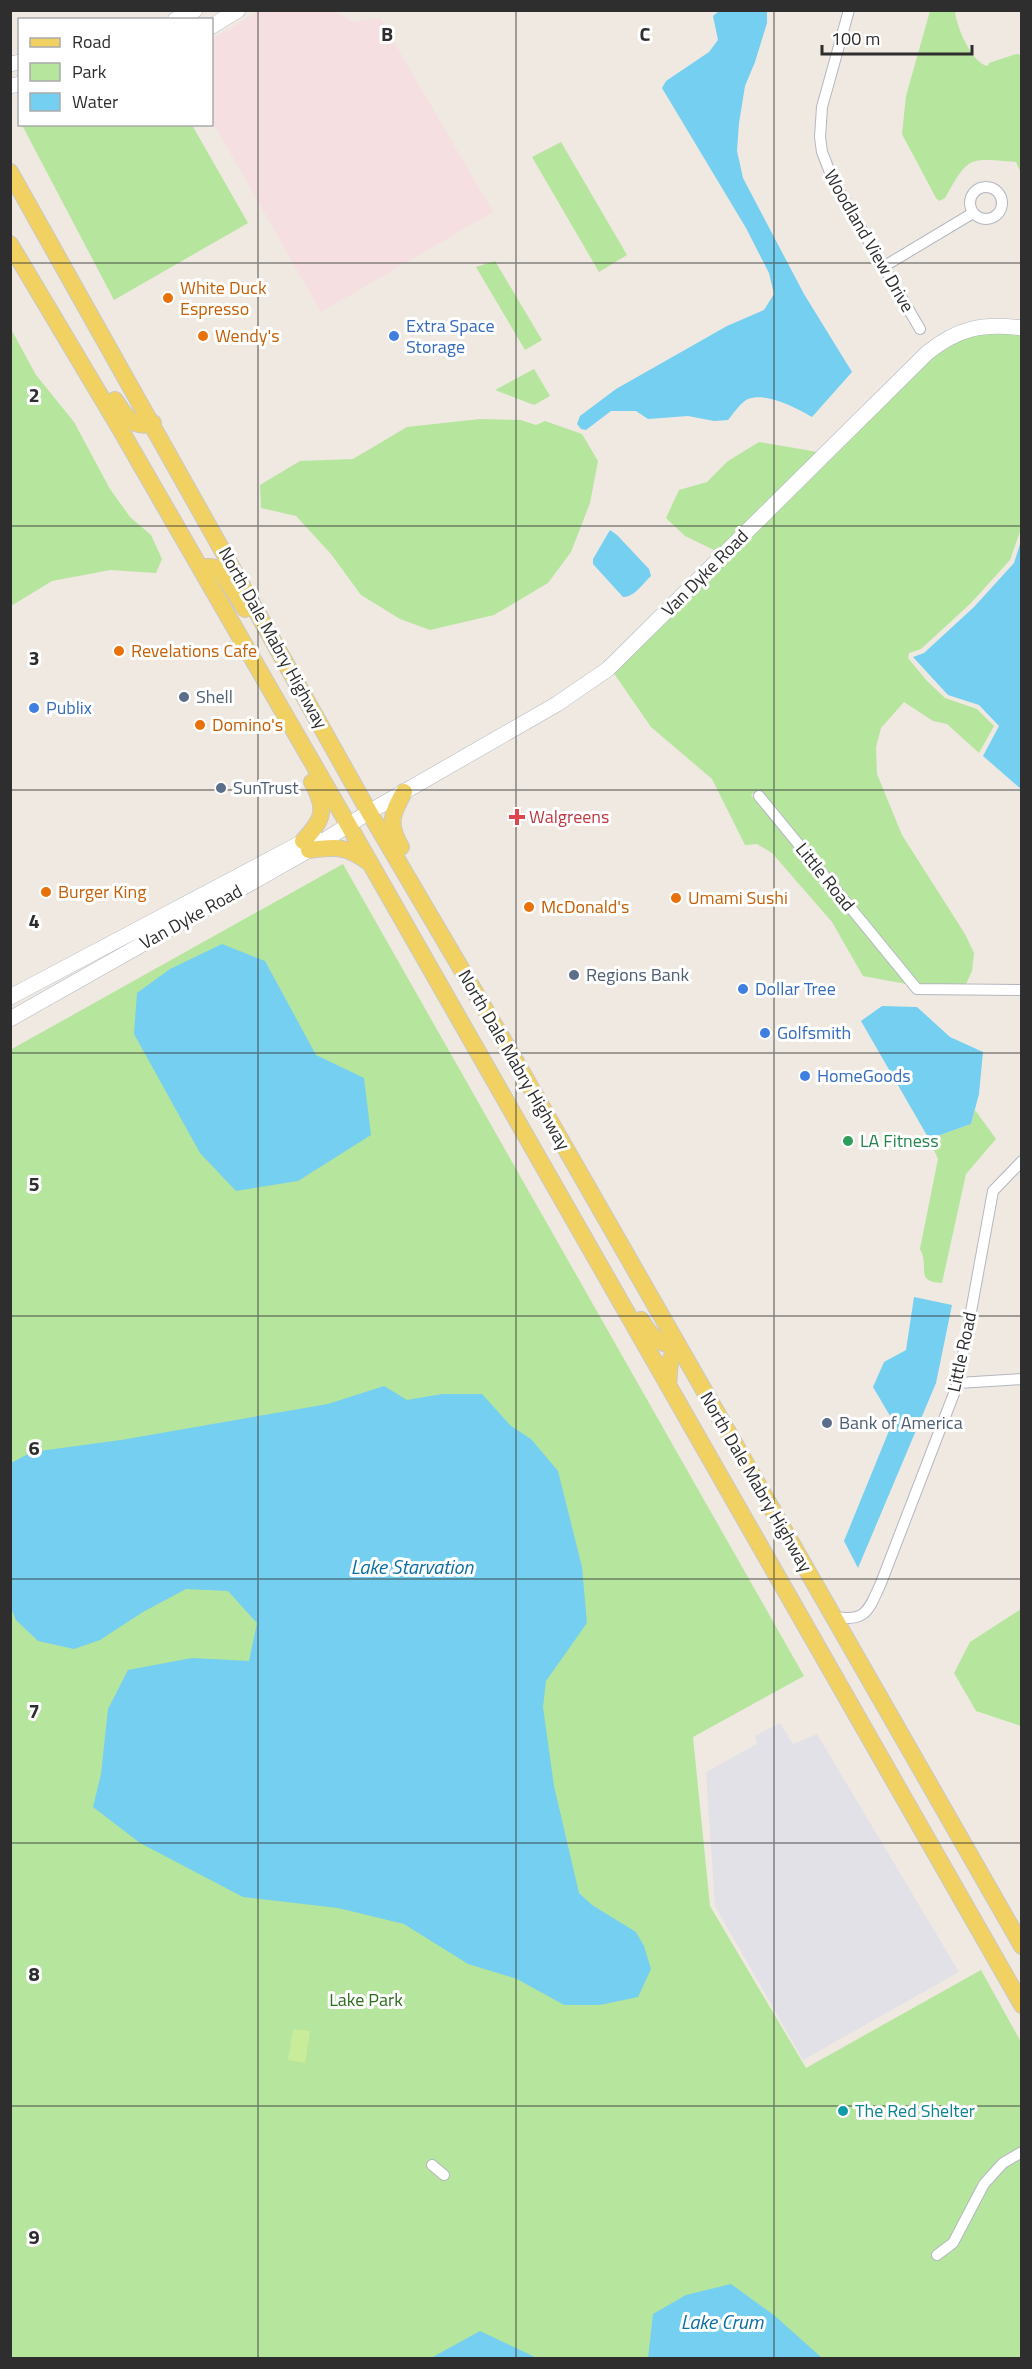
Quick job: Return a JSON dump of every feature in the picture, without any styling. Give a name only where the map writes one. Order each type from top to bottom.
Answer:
[{"type":"main road","name":"North Dale Mabry Highway","points":[[10,172],[153,423],[369,812],[513,1057],[1022,1946]]},
{"type":"main road","name":"North Dale Mabry Highway","points":[[13,248],[348,824],[1022,2005]]},
{"type":"main road","points":[[13,248],[32,265],[125,416],[141,425],[153,423]]},
{"type":"main road","points":[[200,567],[220,570],[285,673],[301,687]]},
{"type":"main road","points":[[226,613],[254,679],[322,804],[318,826],[306,845],[343,848],[355,852],[370,864]]},
{"type":"main road","points":[[404,792],[392,818],[395,838],[617,1221],[628,1246],[664,1308],[673,1338],[668,1385]]},
{"type":"main road","points":[[562,1201],[583,1217],[647,1330],[656,1340],[666,1345],[673,1338]]},
{"type":"street","points":[[179,18],[195,10]]},
{"type":"street","points":[[213,25],[238,10]]},
{"type":"street","name":"Woodland View Drive","points":[[849,10],[822,107],[820,137],[826,165],[832,180],[920,329]]},
{"type":"street","points":[[883,267],[973,213]]},
{"type":"street","name":"Van Dyke Road","points":[[10,997],[348,824],[557,704],[608,669],[939,343],[952,335],[980,327],[995,325],[1022,328]]},
{"type":"street","name":"Little Road","points":[[759,796],[917,989],[1022,990]]},
{"type":"street","name":"Van Dyke Road","points":[[10,1019],[306,845]]},
{"type":"street","points":[[10,1008],[25,997],[28,987]]},
{"type":"street","name":"Little Road","points":[[833,1616],[849,1620],[861,1617],[870,1608],[958,1383],[993,1191],[1022,1161]]},
{"type":"street","points":[[958,1383],[1022,1379]]},
{"type":"street","points":[[937,2255],[953,2243],[984,2184],[1003,2163],[1022,2152]]},
{"type":"street","points":[[432,2165],[444,2175]]},
{"type":"shaded area","points":[[259,11],[334,11],[353,22],[380,18],[493,212],[321,312],[213,123],[213,38]]},
{"type":"shaded area","points":[[780,1723],[793,1744],[817,1734],[959,1972],[803,2060],[715,1906],[706,1772],[757,1744],[755,1736]]},
{"type":"green space","points":[[930,11],[955,11],[958,26],[966,43],[982,64],[988,66],[989,63],[1016,54],[1022,55],[1021,173],[1016,162],[988,160],[971,163],[959,174],[945,198],[939,201],[902,134],[906,96]]},
{"type":"green space","points":[[23,126],[193,126],[248,223],[114,300]]},
{"type":"green space","points":[[561,142],[627,255],[599,272],[532,157]]},
{"type":"green space","points":[[495,261],[542,340],[525,350],[476,267]]},
{"type":"green space","points":[[11,329],[36,375],[74,422],[110,489],[130,517],[151,535],[162,559],[156,573],[110,570],[52,581],[11,606]]},
{"type":"green space","points":[[981,332],[1021,334],[1022,526],[1010,560],[971,603],[921,649],[909,653],[908,658],[945,698],[977,709],[994,726],[979,753],[947,724],[933,721],[904,702],[881,728],[876,747],[877,774],[902,835],[965,934],[974,953],[972,971],[966,984],[919,984],[759,789],[751,795],[906,984],[863,976],[832,922],[772,853],[757,844],[745,845],[712,779],[651,727],[613,672],[942,348]]},
{"type":"green space","points":[[534,369],[550,396],[534,405],[495,390]]},
{"type":"green space","points":[[480,419],[521,420],[536,425],[545,421],[582,434],[598,461],[590,503],[571,552],[548,583],[494,615],[430,630],[400,619],[361,595],[331,554],[296,516],[261,508],[260,485],[300,461],[353,459],[407,427]]},
{"type":"green space","points":[[759,442],[818,452],[719,551],[685,536],[666,518],[679,490],[707,482],[728,461]]},
{"type":"green space","name":"Lake Park","points":[[343,864],[804,1676],[693,1737],[710,1906],[806,2068],[981,1970],[1021,2042],[1021,2358],[11,2358],[10,1050]]},
{"type":"green space","points":[[975,1110],[996,1139],[966,1174],[942,1283],[933,1282],[925,1277],[920,1249],[938,1159],[929,1139],[971,1124]]},
{"type":"green space","points":[[1021,1609],[1021,1726],[976,1711],[954,1673],[970,1642]]},
{"type":"green space","points":[[293,2029],[310,2031],[305,2063],[288,2060]]},
{"type":"water","points":[[719,11],[767,11],[767,23],[745,86],[739,123],[737,151],[743,178],[804,294],[852,372],[812,417],[782,402],[756,397],[742,403],[728,420],[714,421],[688,416],[648,419],[636,411],[611,411],[586,430],[581,429],[577,424],[580,416],[616,389],[727,326],[764,310],[774,294],[769,273],[746,228],[662,88],[666,81],[709,52],[718,40],[713,16]]},
{"type":"water","points":[[610,530],[649,569],[651,576],[635,592],[623,597],[593,564],[593,559]]},
{"type":"water","points":[[1021,541],[1021,789],[983,756],[999,726],[979,705],[948,695],[913,657],[924,653],[974,607],[1014,563]]},
{"type":"water","points":[[222,944],[265,961],[316,1055],[364,1078],[371,1135],[298,1181],[236,1191],[200,1153],[134,1034],[137,993],[170,969]]},
{"type":"water","points":[[882,1006],[917,1007],[950,1037],[983,1052],[979,1094],[971,1124],[929,1139],[861,1021]]},
{"type":"water","points":[[914,1297],[952,1305],[936,1383],[858,1568],[844,1541],[893,1421],[873,1387],[884,1362],[906,1350]]},
{"type":"water","name":"Lake Starvation","points":[[384,1386],[407,1400],[442,1394],[482,1394],[511,1426],[531,1439],[558,1471],[582,1567],[587,1623],[546,1681],[543,1707],[554,1786],[579,1893],[592,1905],[636,1932],[644,1946],[651,1969],[638,1997],[600,2005],[564,2005],[517,1979],[468,1964],[404,1924],[338,1908],[243,1897],[140,1843],[93,1807],[101,1774],[108,1709],[128,1670],[192,1658],[249,1661],[257,1623],[228,1591],[186,1589],[143,1612],[100,1640],[74,1649],[38,1641],[16,1620],[11,1608],[11,1463],[32,1452],[121,1440],[328,1404]]},
{"type":"water","name":"Lake Crum","points":[[731,2284],[775,2316],[822,2358],[648,2358],[653,2314],[686,2295]]},
{"type":"water","points":[[480,2331],[535,2357],[538,2358],[431,2358]]},
{"type":"place","name":"White Duck Espresso","points":[[168,298]]},
{"type":"place","name":"Wendy's","points":[[203,336]]},
{"type":"place","name":"Extra Space Storage","points":[[394,336]]},
{"type":"place","name":"Revelations Cafe","points":[[119,651]]},
{"type":"place","name":"Shell","points":[[184,697]]},
{"type":"place","name":"Publix","points":[[34,708]]},
{"type":"place","name":"Domino's","points":[[200,725]]},
{"type":"place","name":"SunTrust","points":[[221,788]]},
{"type":"place","name":"Walgreens","points":[[517,817]]},
{"type":"place","name":"Burger King","points":[[46,892]]},
{"type":"place","name":"Umami Sushi","points":[[676,898]]},
{"type":"place","name":"McDonald's","points":[[529,907]]},
{"type":"place","name":"Regions Bank","points":[[574,975]]},
{"type":"place","name":"Dollar Tree","points":[[743,989]]},
{"type":"place","name":"Golfsmith","points":[[765,1033]]},
{"type":"place","name":"HomeGoods","points":[[805,1076]]},
{"type":"place","name":"LA Fitness","points":[[848,1141]]},
{"type":"place","name":"Bank of America","points":[[827,1423]]},
{"type":"place","name":"The Red Shelter","points":[[843,2111]]}]
